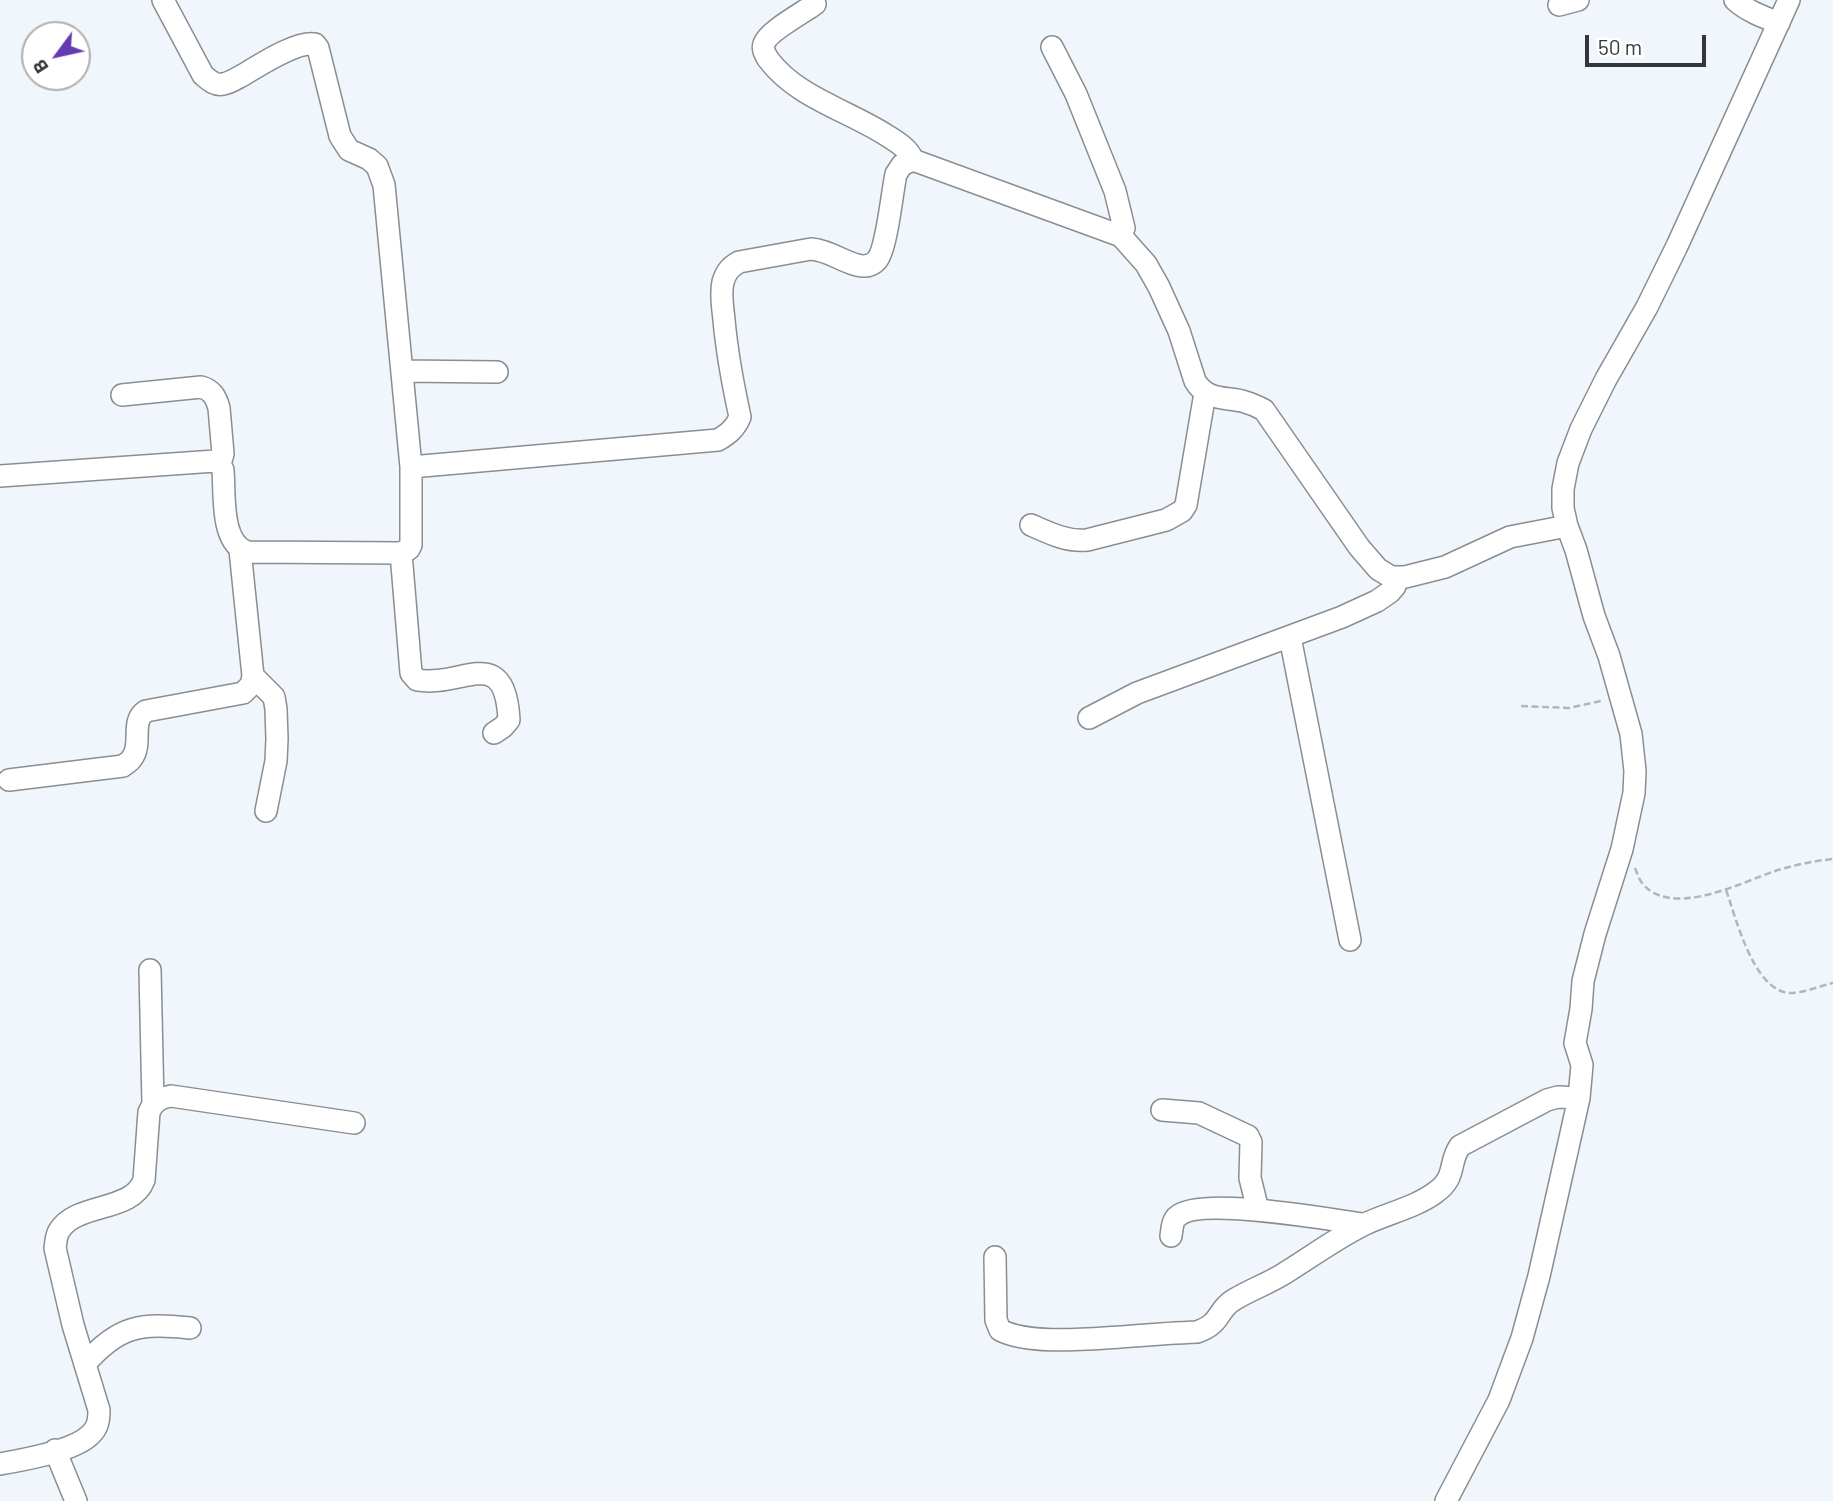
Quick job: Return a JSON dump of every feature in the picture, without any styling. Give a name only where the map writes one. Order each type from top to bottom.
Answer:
[{"type":"street","points":[[0,476],[215,461],[223,470],[229,535],[240,550],[401,553],[411,545],[411,467],[384,185],[377,166],[369,159],[349,150],[340,136],[315,44],[307,44],[280,54],[233,81],[220,85],[212,83],[203,75],[163,0]]},
{"type":"street","points":[[1735,0],[1741,6],[1779,23]]},
{"type":"street","points":[[1446,1501],[1499,1400],[1522,1338],[1539,1276],[1578,1098],[1582,1065],[1575,1043],[1583,981],[1622,849],[1634,793],[1635,771],[1631,734],[1567,526],[1562,499],[1568,463],[1581,429],[1606,379],[1647,307],[1677,246],[1789,0]]},
{"type":"street","points":[[815,4],[768,36],[763,45],[765,54],[780,75],[817,99],[885,134],[909,152],[913,160],[1121,236],[1146,264],[1159,287],[1179,331],[1195,382],[1213,398],[1242,401],[1264,410],[1359,547],[1378,569],[1397,578],[1446,567],[1510,537],[1567,526]]},
{"type":"street","points":[[1052,47],[1076,94],[1115,191],[1124,228],[1121,236]]},
{"type":"street","points":[[411,467],[718,440],[732,432],[740,417],[727,356],[721,296],[727,272],[740,262],[811,248],[820,249],[856,265],[866,267],[873,264],[882,251],[896,174],[902,165],[913,160]]},
{"type":"street","points":[[402,371],[497,372]]},
{"type":"street","points":[[122,395],[201,387],[208,389],[217,400],[219,408],[223,454],[220,464]]},
{"type":"street","points":[[1031,525],[1075,541],[1166,520],[1182,511],[1186,505],[1205,393]]},
{"type":"street","points":[[9,780],[123,766],[136,750],[141,714],[153,709],[243,692],[251,685],[253,676],[240,550]]},
{"type":"street","points":[[401,553],[411,673],[417,680],[425,682],[471,674],[489,675],[498,679],[506,690],[509,720],[494,733]]},
{"type":"street","points":[[1088,718],[1137,693],[1342,617],[1377,601],[1395,586],[1397,578]]},
{"type":"street","points":[[1290,637],[1350,940]]},
{"type":"street","points":[[253,676],[274,697],[276,709],[276,761],[266,811]]},
{"type":"street","points":[[150,970],[153,1104]]},
{"type":"street","points":[[0,1464],[78,1443],[91,1435],[99,1422],[99,1410],[73,1325],[55,1248],[59,1231],[72,1219],[134,1196],[142,1187],[149,1112],[153,1104],[162,1097],[171,1096],[354,1123]]},
{"type":"street","points":[[995,1256],[997,1325],[1000,1330],[1009,1334],[1074,1339],[1197,1332],[1213,1324],[1233,1300],[1282,1275],[1363,1224],[1435,1193],[1450,1177],[1460,1146],[1547,1100],[1558,1097],[1578,1098]]},
{"type":"street","points":[[1162,1110],[1199,1113],[1248,1136],[1251,1142],[1250,1178],[1258,1210]]},
{"type":"street","points":[[1171,1236],[1174,1221],[1179,1214],[1223,1208],[1363,1224]]},
{"type":"street","points":[[85,1364],[112,1339],[132,1328],[161,1325],[190,1328]]},
{"type":"street","points":[[55,1450],[76,1501]]},
{"type":"path","points":[[1521,706],[1569,708],[1621,697]]},
{"type":"path","points":[[1622,849],[1643,884],[1659,895],[1673,898],[1704,895],[1800,864],[1833,859]]},
{"type":"path","points":[[1725,889],[1749,954],[1771,985],[1788,993],[1833,983]]}]
